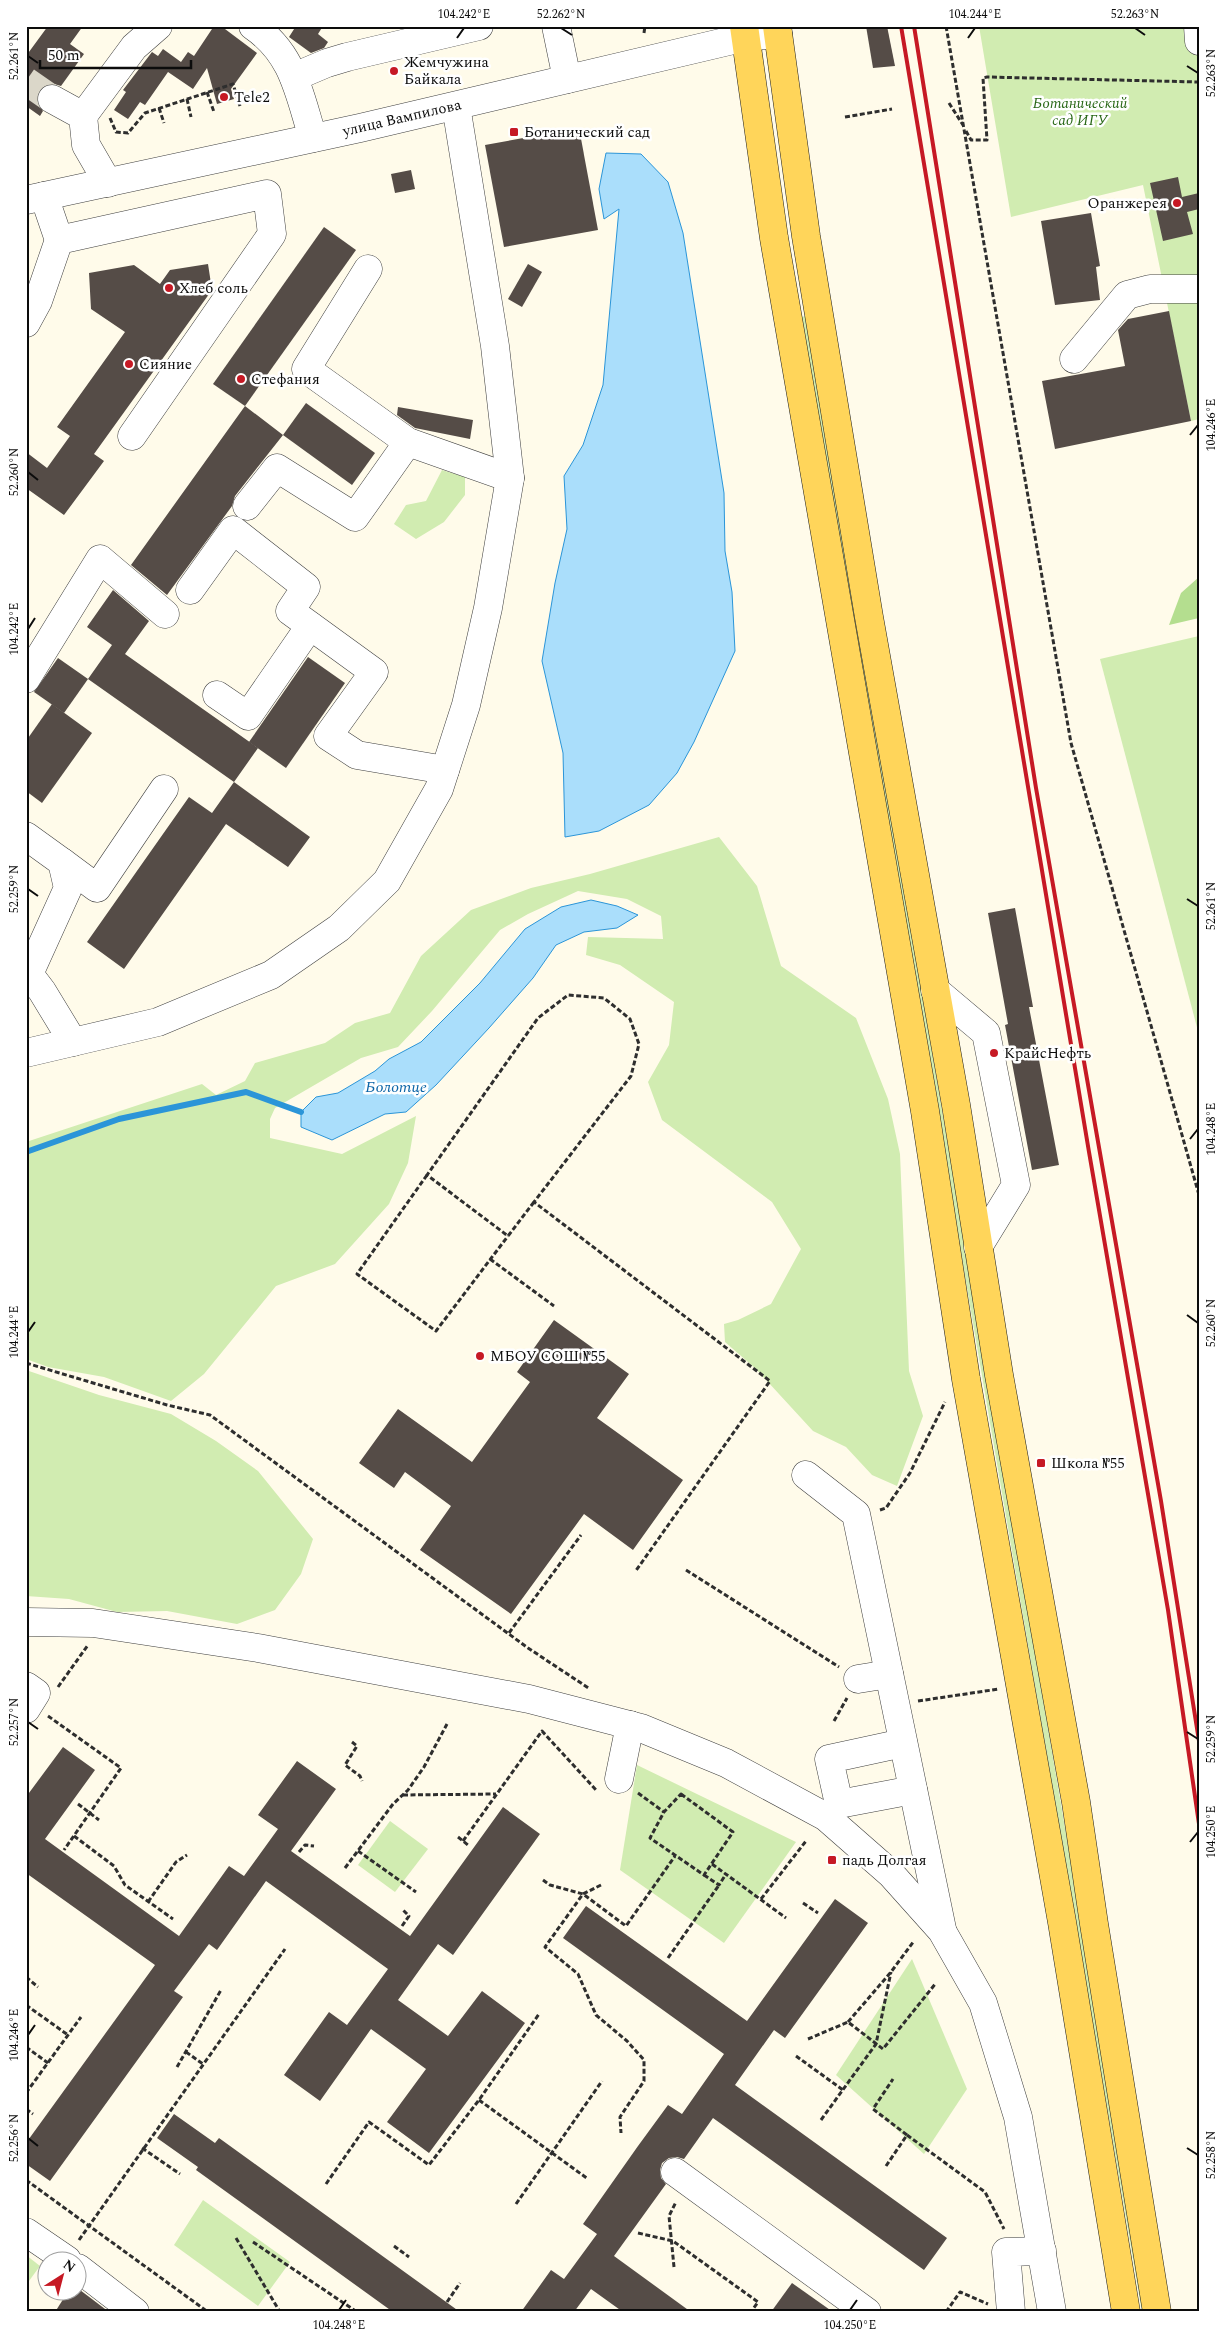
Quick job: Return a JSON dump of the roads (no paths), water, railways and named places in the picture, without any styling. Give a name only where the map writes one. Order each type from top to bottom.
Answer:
[{"type":"main road","points":[[777,30],[806,236],[839,436],[935,990],[999,1376],[1076,1802],[1095,1934],[1157,2312]]},
{"type":"main road","points":[[745,32],[776,248],[925,1111],[966,1379],[1062,1922],[1126,2312]]},
{"type":"street","points":[[108,183],[86,145],[85,112],[134,47],[158,26]]},
{"type":"street","points":[[294,77],[326,63],[347,57],[479,26]]},
{"type":"street","points":[[556,26],[567,79]]},
{"type":"street","points":[[1198,26],[1199,41]]},
{"type":"street","points":[[264,29],[279,49],[294,77],[313,138]]},
{"type":"street","name":"улица Вампилова","points":[[35,198],[456,106],[745,32],[777,30]]},
{"type":"street","points":[[52,99],[85,112]]},
{"type":"street","points":[[26,1053],[158,1022],[271,975],[339,928],[387,881],[440,789],[466,705],[488,608],[510,478],[495,346],[456,106]]},
{"type":"street","points":[[59,240],[267,194],[272,234],[132,436]]},
{"type":"street","points":[[26,323],[38,301],[59,240],[55,222],[35,198]]},
{"type":"street","points":[[368,269],[306,370],[408,442],[510,478]]},
{"type":"street","points":[[1074,359],[1127,295],[1150,289],[1199,289]]},
{"type":"street","points":[[247,506],[277,468],[355,517],[408,442]]},
{"type":"street","points":[[190,590],[233,530],[306,587],[290,611],[374,672],[328,736],[357,754],[445,770]]},
{"type":"street","points":[[26,679],[100,559],[165,614]]},
{"type":"street","points":[[217,695],[248,716],[310,626]]},
{"type":"street","points":[[26,836],[97,888],[164,789]]},
{"type":"street","points":[[62,862],[68,888],[28,973],[42,991],[73,1042]]},
{"type":"street","points":[[935,990],[986,1033],[1016,1185],[978,1247]]},
{"type":"street","points":[[806,1475],[856,1514],[942,1930]]},
{"type":"street","points":[[26,1622],[93,1622],[258,1648],[529,1699],[630,1725],[726,1763],[826,1816],[891,1874],[942,1930],[983,2003],[1018,2117],[1052,2312]]},
{"type":"street","points":[[858,1679],[889,1674]]},
{"type":"street","points":[[26,1686],[36,1693],[26,1709]]},
{"type":"street","points":[[611,1788],[630,1725]]},
{"type":"street","points":[[903,1743],[829,1760],[839,1804],[913,1790]]},
{"type":"street","points":[[675,2172],[868,2312]]},
{"type":"street","points":[[26,2232],[52,2250]]},
{"type":"street","points":[[1004,2310],[1006,2252],[1042,2251]]},
{"type":"street","points":[[88,2276],[135,2312]]},
{"type":"water","points":[[606,153],[641,154],[668,182],[683,233],[724,493],[725,551],[732,592],[735,651],[694,742],[677,773],[649,805],[599,831],[565,837],[563,753],[542,661],[555,583],[567,529],[564,476],[583,445],[603,385],[619,209],[604,219],[599,189]]},
{"type":"water","name":"Болотце","points":[[591,900],[617,906],[638,915],[617,928],[584,932],[556,945],[533,978],[489,1028],[436,1085],[406,1112],[385,1114],[332,1140],[301,1127],[301,1112],[316,1097],[338,1093],[375,1071],[389,1059],[421,1042],[480,983],[525,929],[561,907]]},
{"type":"waterway","points":[[26,1152],[119,1119],[246,1092],[301,1112]]},
{"type":"tunnel","points":[[26,81],[52,99]]},
{"type":"railway","points":[[901,26],[1089,1152],[1168,1610],[1199,1824]]},
{"type":"railway","points":[[914,26],[1036,788],[1161,1501],[1199,1741]]},
{"type":"place","name":"Жемчужина Байкала","points":[[394,71]]},
{"type":"place","name":"Tele2","points":[[224,97]]},
{"type":"place","name":"Ботанический сад","points":[[514,132]]},
{"type":"place","name":"Оранжерея","points":[[1177,203]]},
{"type":"place","name":"Хлеб соль","points":[[169,288]]},
{"type":"place","name":"Сияние","points":[[129,364]]},
{"type":"place","name":"Стефания","points":[[241,379]]},
{"type":"place","name":"КрайсНефть","points":[[994,1053]]},
{"type":"place","name":"МБОУ СОШ №55","points":[[480,1356]]},
{"type":"place","name":"Школа №55","points":[[1041,1463]]},
{"type":"place","name":"падь Долгая","points":[[832,1860]]},
{"type":"park label","name":"Ботанический сад ИГУ","points":[[1080,112]]}]
